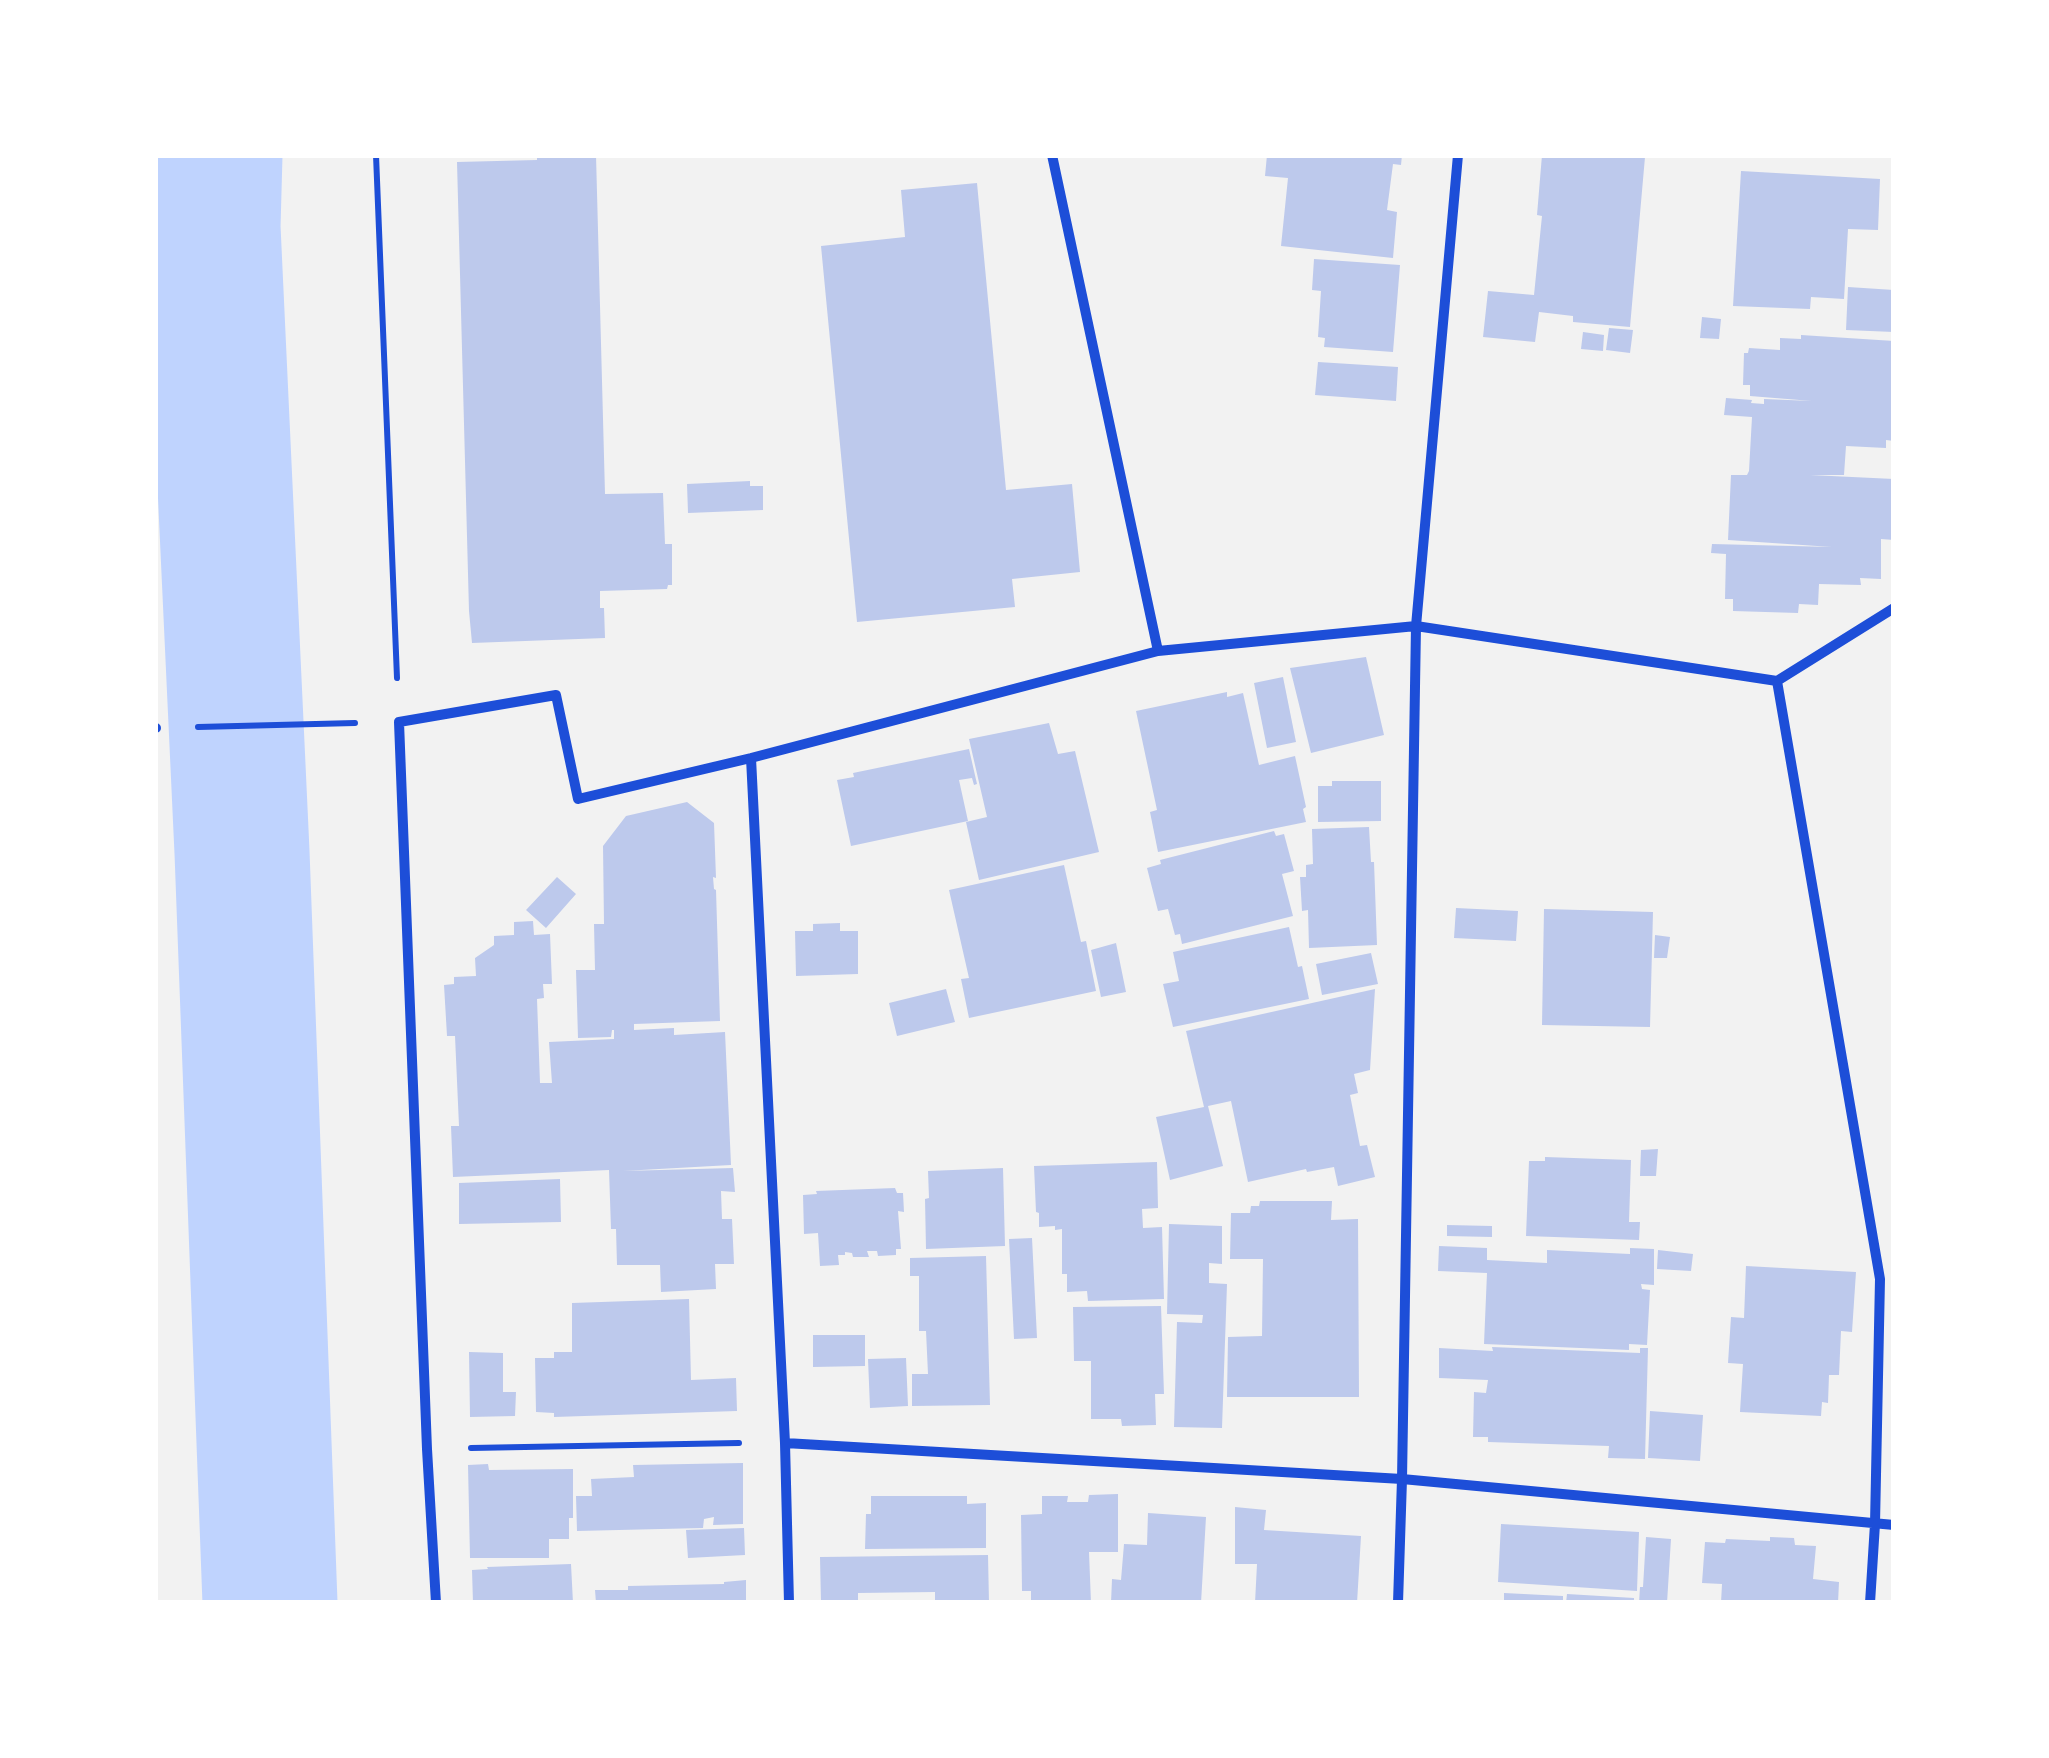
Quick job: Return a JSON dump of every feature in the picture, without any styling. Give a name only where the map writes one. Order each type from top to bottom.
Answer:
[{"type":"street","points":[[1052,155],[1158,651]]},
{"type":"street","points":[[1398,1603],[1416,626],[1458,155]]},
{"type":"street","points":[[436,1603],[399,722],[556,696],[578,799],[751,758],[1158,651],[1416,626],[1777,681],[1894,608]]},
{"type":"street","points":[[1777,681],[1880,1279],[1870,1603]]},
{"type":"street","points":[[751,758],[785,1443],[789,1603]]},
{"type":"street","points":[[785,1443],[1402,1479],[1894,1525]]},
{"type":"path","points":[[376,155],[399,722]]},
{"type":"path","points":[[155,728],[359,723]]},
{"type":"path","points":[[427,1449],[785,1443]]},
{"type":"building","points":[[537,155],[596,155],[605,494],[663,493],[665,544],[672,544],[672,585],[667,589],[600,591],[605,638],[472,643],[457,162],[537,160]]},
{"type":"building","points":[[1267,155],[1402,155],[1401,165],[1393,164],[1387,210],[1397,212],[1393,258],[1281,246],[1288,178],[1265,176]]},
{"type":"building","points":[[1542,155],[1645,157],[1630,327],[1573,322],[1573,316],[1539,312],[1535,342],[1483,337],[1488,291],[1534,295],[1542,216],[1537,215]]},
{"type":"building","points":[[1741,171],[1880,179],[1878,230],[1848,229],[1844,299],[1811,297],[1810,309],[1733,306]]},
{"type":"building","points":[[977,183],[1006,490],[1072,484],[1080,572],[1012,579],[1015,607],[857,622],[821,246],[905,237],[901,190]]},
{"type":"building","points":[[1314,259],[1400,265],[1393,352],[1324,347],[1325,338],[1318,337],[1321,291],[1312,290]]},
{"type":"building","points":[[1848,287],[1894,290],[1894,332],[1846,330]]},
{"type":"building","points":[[1702,317],[1721,319],[1719,339],[1700,338]]},
{"type":"building","points":[[1609,328],[1633,330],[1630,353],[1606,350]]},
{"type":"building","points":[[1583,332],[1604,335],[1603,351],[1581,349]]},
{"type":"building","points":[[1801,335],[1894,341],[1894,441],[1886,440],[1886,448],[1846,446],[1844,475],[1810,475],[1894,479],[1894,540],[1881,539],[1881,579],[1860,578],[1861,585],[1819,584],[1818,605],[1799,604],[1798,613],[1733,611],[1733,599],[1725,599],[1726,554],[1711,553],[1712,544],[1832,547],[1728,540],[1731,475],[1747,475],[1749,471],[1752,417],[1724,415],[1726,398],[1764,404],[1764,399],[1812,401],[1750,396],[1750,385],[1743,385],[1744,353],[1749,348],[1780,350],[1780,338],[1801,339]]},
{"type":"building","points":[[1318,362],[1398,367],[1396,401],[1315,395]]},
{"type":"building","points":[[750,481],[750,486],[763,486],[763,510],[688,513],[687,484]]},
{"type":"building","points":[[1366,657],[1384,735],[1311,753],[1290,668]]},
{"type":"building","points":[[1283,677],[1296,742],[1267,748],[1254,683]]},
{"type":"building","points":[[1227,692],[1227,697],[1243,693],[1259,765],[1295,756],[1306,822],[1158,852],[1150,812],[1157,810],[1136,711]]},
{"type":"building","points":[[1049,723],[1058,754],[1075,751],[1099,852],[979,880],[966,822],[987,817],[969,739]]},
{"type":"building","points":[[969,749],[977,784],[972,778],[959,780],[968,821],[851,846],[837,780],[854,777],[853,773]]},
{"type":"building","points":[[1332,781],[1381,781],[1381,821],[1318,822],[1318,786],[1332,786]]},
{"type":"building","points":[[687,802],[714,823],[720,1021],[634,1024],[634,1030],[674,1028],[674,1035],[725,1032],[731,1165],[623,1171],[733,1168],[735,1192],[721,1191],[722,1219],[732,1219],[734,1264],[715,1264],[716,1289],[661,1292],[660,1265],[617,1265],[609,1170],[453,1177],[451,1126],[459,1126],[455,1036],[447,1036],[444,985],[454,984],[454,977],[476,976],[475,958],[494,945],[494,936],[514,935],[514,922],[533,921],[534,935],[550,934],[552,984],[543,984],[544,998],[537,999],[540,1083],[552,1083],[549,1042],[614,1039],[614,1030],[611,1037],[578,1038],[576,970],[595,970],[594,924],[604,924],[603,846],[626,816]]},
{"type":"building","points":[[1369,827],[1377,945],[1309,948],[1308,910],[1302,911],[1300,877],[1306,877],[1306,865],[1313,864],[1312,829]]},
{"type":"building","points":[[1274,831],[1276,836],[1284,834],[1294,871],[1282,874],[1293,916],[1182,944],[1180,934],[1175,935],[1168,909],[1158,911],[1147,868],[1161,864],[1160,860]]},
{"type":"building","points":[[1064,865],[1096,991],[969,1018],[961,979],[969,978],[949,890]]},
{"type":"building","points":[[557,877],[576,894],[546,928],[526,910]]},
{"type":"building","points":[[1456,908],[1518,911],[1516,941],[1454,938]]},
{"type":"building","points":[[1544,909],[1653,912],[1650,1027],[1542,1025]]},
{"type":"building","points":[[840,923],[840,931],[858,931],[858,974],[796,976],[795,931],[813,931],[813,924]]},
{"type":"building","points":[[1289,927],[1309,999],[1173,1027],[1163,984],[1179,981],[1173,952]]},
{"type":"building","points":[[1655,935],[1670,937],[1667,958],[1654,958]]},
{"type":"building","points":[[1116,943],[1126,992],[1101,997],[1091,950]]},
{"type":"building","points":[[1371,953],[1378,984],[1322,995],[1316,964]]},
{"type":"building","points":[[946,989],[955,1022],[897,1036],[889,1003]]},
{"type":"building","points":[[1375,989],[1370,1070],[1354,1074],[1358,1093],[1350,1095],[1360,1146],[1367,1145],[1375,1177],[1338,1186],[1334,1167],[1248,1182],[1231,1101],[1208,1106],[1223,1166],[1170,1180],[1156,1117],[1204,1107],[1186,1031]]},
{"type":"building","points":[[1658,1149],[1656,1176],[1640,1176],[1641,1150]]},
{"type":"building","points":[[1545,1157],[1631,1160],[1629,1222],[1640,1222],[1639,1240],[1526,1236],[1529,1161],[1545,1161]]},
{"type":"building","points":[[1157,1162],[1158,1208],[1142,1209],[1143,1228],[1162,1227],[1164,1299],[1088,1301],[1087,1291],[1067,1292],[1067,1274],[1062,1274],[1062,1229],[1039,1227],[1034,1166]]},
{"type":"building","points":[[1003,1168],[1005,1246],[926,1249],[928,1171]]},
{"type":"building","points":[[560,1179],[561,1222],[459,1224],[459,1183]]},
{"type":"building","points":[[895,1188],[897,1193],[903,1193],[904,1212],[898,1211],[901,1249],[896,1249],[896,1255],[878,1256],[877,1251],[867,1251],[869,1257],[853,1257],[845,1252],[838,1255],[839,1265],[820,1266],[818,1233],[804,1234],[803,1195],[817,1194],[816,1191]]},
{"type":"building","points":[[1260,1201],[1332,1201],[1331,1220],[1358,1219],[1359,1397],[1227,1397],[1228,1337],[1262,1336],[1263,1259],[1230,1259],[1231,1213],[1250,1213],[1251,1206],[1259,1206]]},
{"type":"building","points":[[1169,1224],[1222,1226],[1222,1264],[1209,1263],[1209,1283],[1227,1284],[1222,1428],[1174,1427],[1177,1322],[1202,1323],[1203,1315],[1167,1314]]},
{"type":"building","points":[[1447,1225],[1492,1226],[1492,1237],[1447,1236]]},
{"type":"building","points":[[1032,1238],[1037,1338],[1014,1339],[1009,1239]]},
{"type":"building","points":[[1439,1246],[1487,1248],[1487,1260],[1547,1263],[1547,1250],[1630,1254],[1630,1248],[1654,1249],[1654,1285],[1641,1284],[1642,1289],[1650,1290],[1647,1345],[1629,1344],[1629,1350],[1484,1344],[1487,1273],[1438,1271]]},
{"type":"building","points":[[1658,1250],[1693,1254],[1691,1271],[1657,1269]]},
{"type":"building","points":[[986,1256],[990,1405],[912,1406],[912,1374],[928,1374],[926,1331],[919,1331],[919,1276],[910,1276],[910,1258]]},
{"type":"building","points":[[1746,1266],[1856,1272],[1852,1332],[1841,1331],[1839,1375],[1829,1375],[1828,1403],[1822,1402],[1821,1416],[1740,1412],[1743,1364],[1728,1363],[1731,1317],[1744,1318]]},
{"type":"building","points":[[689,1299],[691,1380],[736,1378],[737,1411],[554,1417],[554,1413],[536,1412],[535,1358],[554,1358],[554,1352],[572,1352],[572,1303]]},
{"type":"building","points":[[1161,1306],[1164,1394],[1155,1394],[1156,1425],[1122,1426],[1121,1419],[1091,1419],[1091,1361],[1074,1361],[1073,1307]]},
{"type":"building","points":[[813,1335],[865,1335],[865,1366],[813,1367]]},
{"type":"building","points":[[1492,1347],[1640,1353],[1640,1348],[1648,1348],[1645,1459],[1608,1458],[1609,1446],[1488,1442],[1488,1437],[1473,1437],[1474,1392],[1486,1393],[1488,1380],[1439,1378],[1439,1348],[1493,1351]]},
{"type":"building","points":[[469,1352],[503,1353],[503,1392],[516,1392],[515,1416],[470,1417]]},
{"type":"building","points":[[906,1358],[908,1406],[870,1408],[868,1359]]},
{"type":"building","points":[[1650,1411],[1703,1415],[1700,1461],[1648,1458]]},
{"type":"building","points":[[743,1463],[743,1524],[713,1525],[714,1517],[704,1519],[703,1528],[577,1531],[576,1496],[592,1496],[591,1479],[634,1477],[633,1465]]},
{"type":"building","points":[[488,1464],[489,1470],[573,1469],[569,1539],[549,1539],[549,1558],[470,1558],[468,1465]]},
{"type":"building","points":[[1118,1494],[1118,1552],[1089,1552],[1091,1603],[1031,1603],[1031,1591],[1022,1591],[1021,1515],[1042,1514],[1042,1496],[1068,1496],[1067,1502],[1088,1502],[1089,1495]]},
{"type":"building","points":[[871,1496],[967,1496],[967,1504],[986,1503],[986,1548],[865,1549]]},
{"type":"building","points":[[1235,1507],[1266,1510],[1264,1530],[1361,1536],[1357,1603],[1255,1603],[1257,1564],[1235,1564]]},
{"type":"building","points":[[1148,1513],[1206,1517],[1201,1603],[1111,1603],[1112,1579],[1121,1580],[1124,1544],[1147,1545]]},
{"type":"building","points":[[1501,1524],[1639,1532],[1637,1591],[1498,1582]]},
{"type":"building","points":[[744,1528],[745,1555],[688,1558],[686,1530]]},
{"type":"building","points":[[1646,1537],[1671,1539],[1667,1603],[1639,1603]]},
{"type":"building","points":[[1770,1537],[1794,1538],[1795,1545],[1816,1546],[1813,1579],[1839,1582],[1838,1603],[1721,1603],[1722,1584],[1702,1583],[1705,1542],[1770,1541]]},
{"type":"building","points":[[988,1555],[989,1603],[935,1603],[935,1592],[858,1593],[858,1603],[821,1603],[820,1557]]},
{"type":"building","points":[[571,1564],[573,1603],[473,1603],[472,1570]]},
{"type":"building","points":[[746,1580],[746,1603],[596,1603],[595,1590]]},
{"type":"building","points":[[1504,1593],[1563,1596],[1563,1603],[1504,1603]]},
{"type":"building","points":[[1567,1594],[1634,1598],[1634,1603],[1566,1603]]},
{"type":"waterway","points":[[215,155],[213,227],[242,852],[270,1603]]}]
